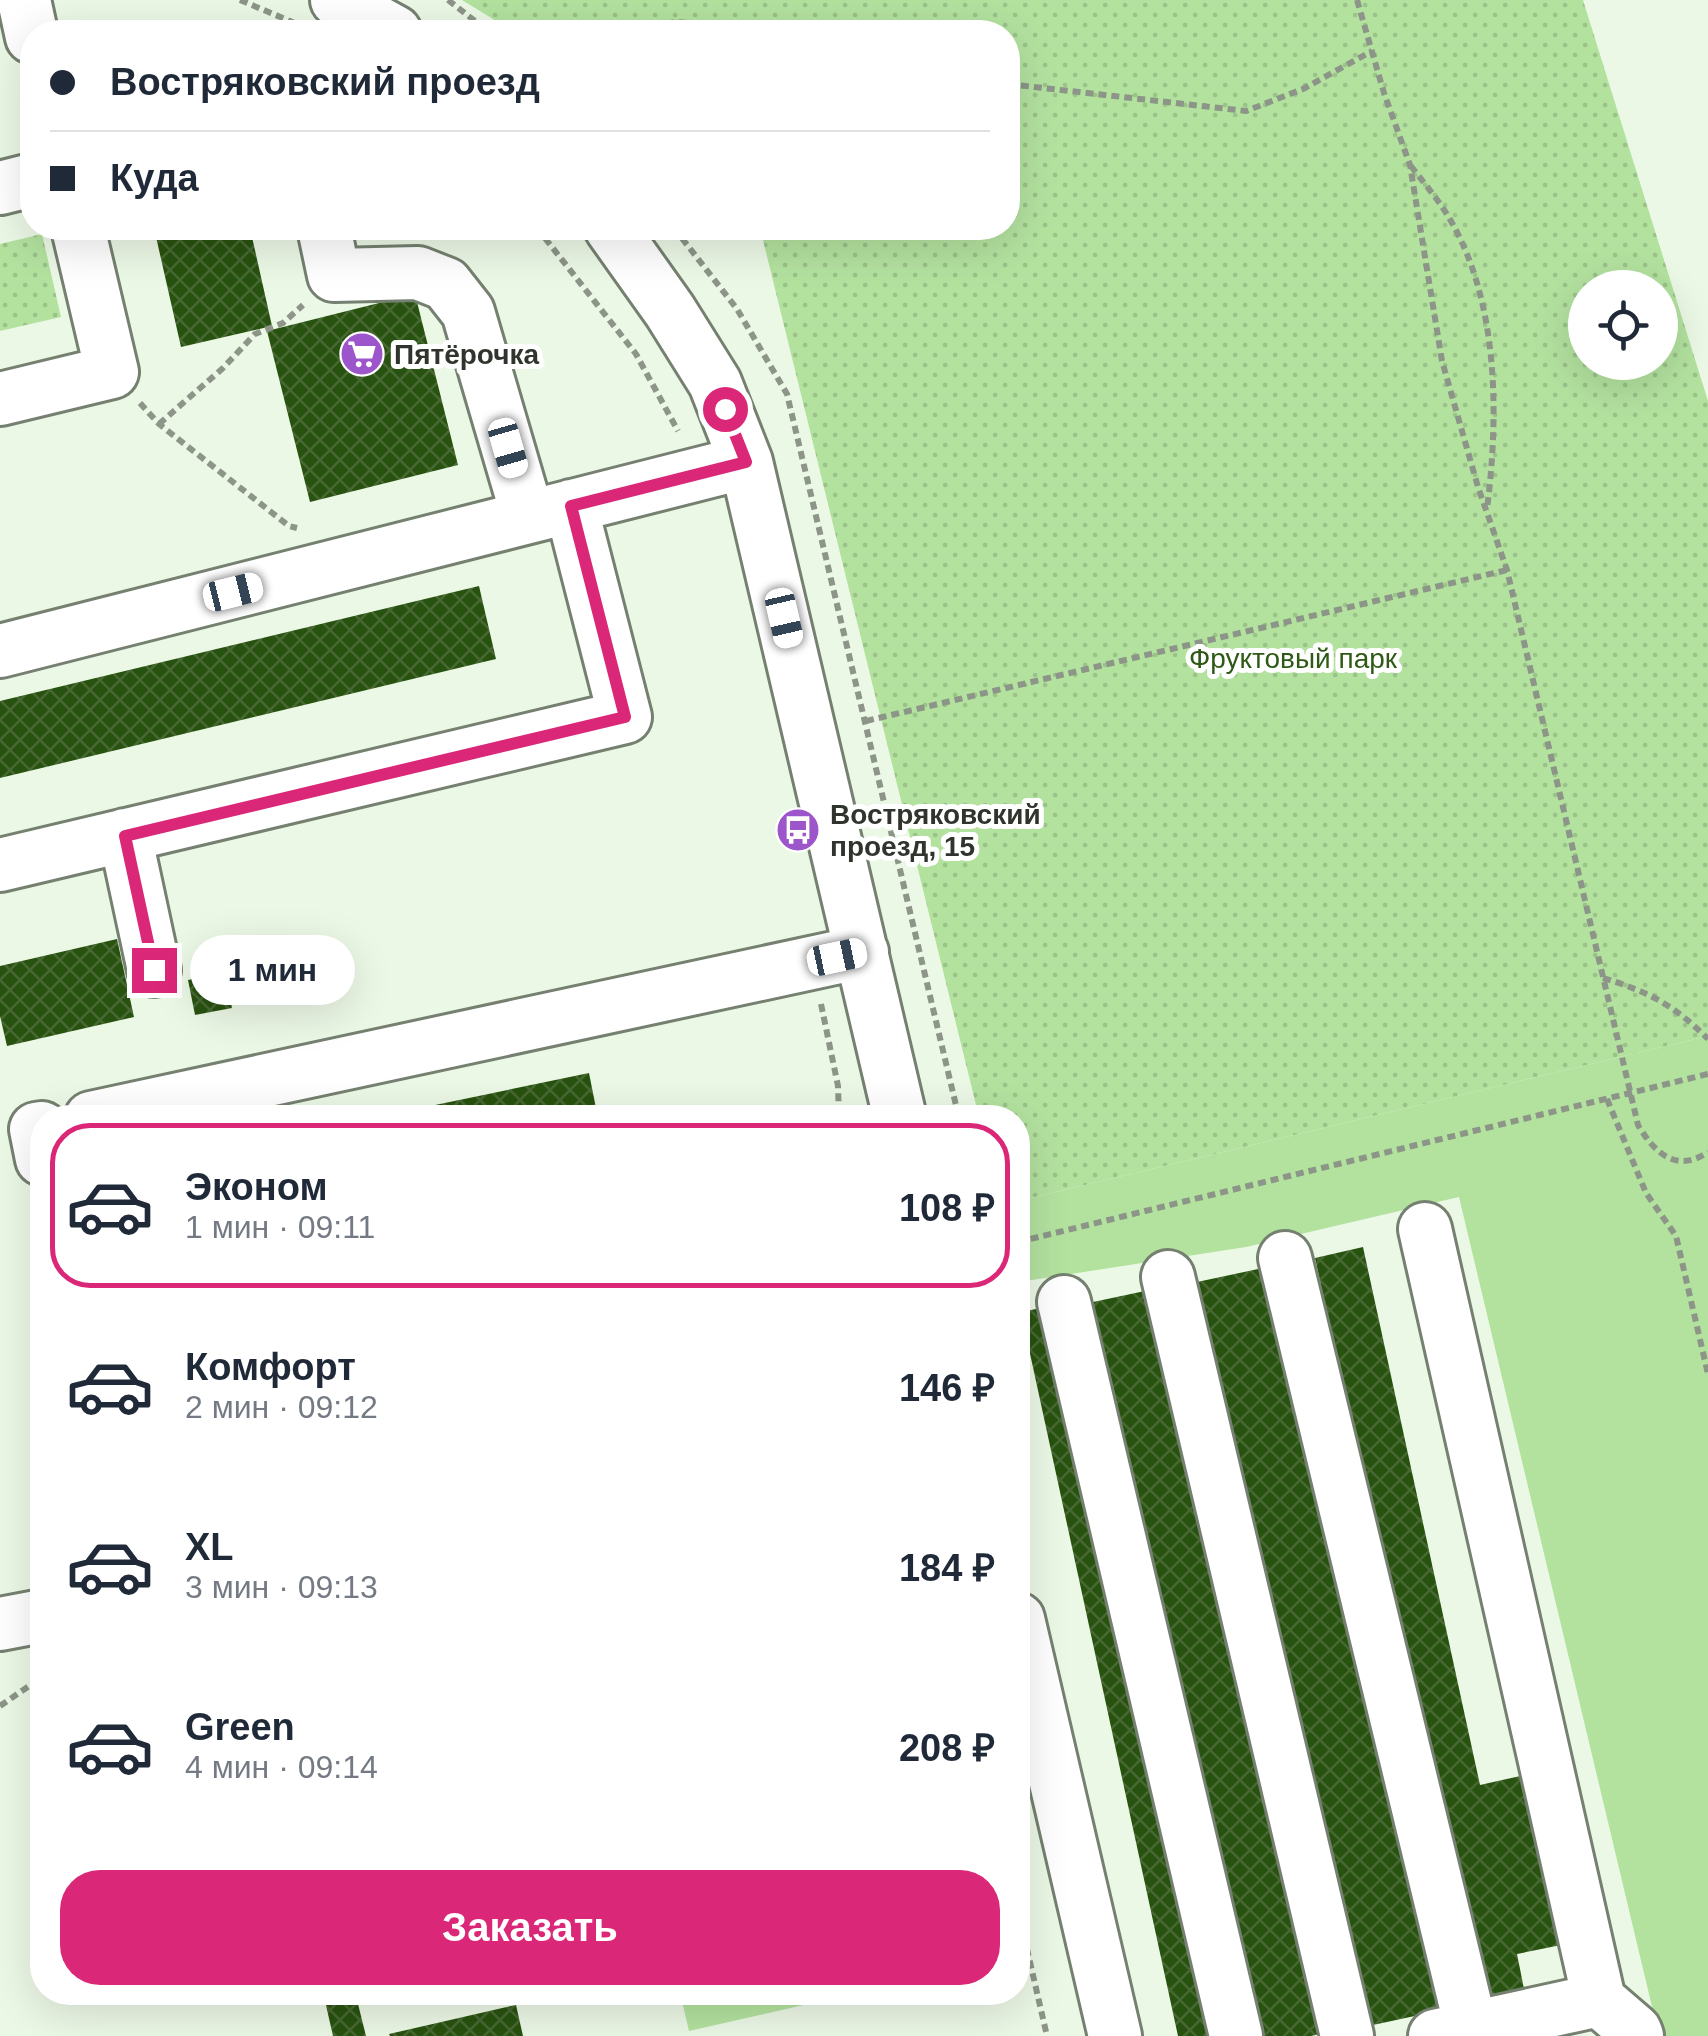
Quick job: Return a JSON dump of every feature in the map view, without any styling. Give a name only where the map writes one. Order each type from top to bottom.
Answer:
[{"type":"street","points":[[319,13],[347,20]]},
{"type":"street","points":[[0,399],[112,372],[81,240]]},
{"type":"street","points":[[619,240],[670,311],[714,383],[723,467],[837,957],[895,1105]]},
{"type":"street","points":[[0,865],[625,717],[550,512],[468,312],[446,284],[418,272],[329,251]]},
{"type":"street","points":[[0,651],[723,467]]},
{"type":"street","points":[[125,836],[154,970]]},
{"type":"street","points":[[152,1105],[837,957]]},
{"type":"street","points":[[1425,1229],[1599,2000],[1637,2036]]},
{"type":"street","points":[[1286,1258],[1459,2033],[1599,2000]]},
{"type":"street","points":[[1168,1277],[1347,2036]]},
{"type":"street","points":[[1064,1302],[1236,2036]]},
{"type":"street","points":[[0,1624],[30,1618]]},
{"type":"street","points":[[1030,1671],[1115,2036]]},
{"type":"path","points":[[240,0],[319,13]]},
{"type":"path","points":[[448,0],[474,20]]},
{"type":"path","points":[[1357,0],[1410,165],[1442,360],[1507,570],[1628,1094],[1638,1125],[1652,1148],[1671,1160],[1702,1157],[1708,1152]]},
{"type":"path","points":[[1020,85],[1246,112],[1304,90],[1372,51]]},
{"type":"path","points":[[1410,165],[1449,218],[1474,276],[1490,348],[1495,406],[1486,512]]},
{"type":"path","points":[[546,240],[723,467]]},
{"type":"path","points":[[159,424],[256,334],[284,323],[329,251]]},
{"type":"path","points":[[112,372],[159,424],[289,526],[306,530]]},
{"type":"path","points":[[866,721],[1507,570]]},
{"type":"path","points":[[837,957],[839,1105]]},
{"type":"path","points":[[1602,978],[1655,995],[1686,1016],[1708,1039]]},
{"type":"path","points":[[945,1061],[956,1105]]},
{"type":"path","points":[[1030,1239],[1708,1074]]},
{"type":"path","points":[[1607,1099],[1646,1193],[1676,1236],[1708,1374]]},
{"type":"path","points":[[0,1706],[30,1686]]},
{"type":"path","points":[[1030,1964],[1046,2036]]},
{"type":"green space","name":"Фруктовый парк","points":[[462,0],[1583,0],[1667,270],[1568,270],[1568,380],[1678,380],[1678,305],[1708,401],[1708,1036],[1030,1198],[1030,1105],[976,1105],[763,240],[1020,240],[1020,20],[494,20]]},
{"type":"green space","points":[[43,240],[61,317],[0,331],[0,244]]},
{"type":"green space","points":[[1708,1036],[1708,2036],[1659,2036],[1459,1197],[1246,1247],[1030,1280],[1030,1198]]},
{"type":"green space","points":[[683,2005],[803,2005],[689,2031]]},
{"type":"building","points":[[157,240],[253,240],[272,326],[181,347]]},
{"type":"building","points":[[415,294],[458,465],[310,502],[267,331]]},
{"type":"building","points":[[479,586],[496,659],[0,778],[0,701]]},
{"type":"building","points":[[117,939],[134,1017],[7,1046],[0,1016],[0,966]]},
{"type":"building","points":[[225,972],[232,1008],[195,1015],[188,980]]},
{"type":"building","points":[[589,1073],[595,1105],[435,1105]]},
{"type":"building","points":[[1363,1247],[1480,1785],[1529,1774],[1566,1944],[1517,1954],[1525,1994],[1478,2005],[1315,1258]]},
{"type":"building","points":[[1277,1265],[1438,2011],[1359,2028],[1197,1282]]},
{"type":"building","points":[[1159,1288],[1320,2034],[1311,2036],[1238,2036],[1079,1305]]},
{"type":"building","points":[[1051,1306],[1210,2036],[1178,2036],[1030,1354],[1030,1310]]},
{"type":"building","points":[[326,2005],[358,2005],[366,2036],[333,2036]]},
{"type":"building","points":[[516,2005],[523,2036],[389,2034]]},
{"type":"place","name":"Пятёрочка","points":[[362,354]]},
{"type":"place","name":"Востряковский проезд, 15","points":[[798,830]]},
{"type":"route","points":[[154,970],[125,836],[625,717],[571,506],[746,462],[725,409]]}]
